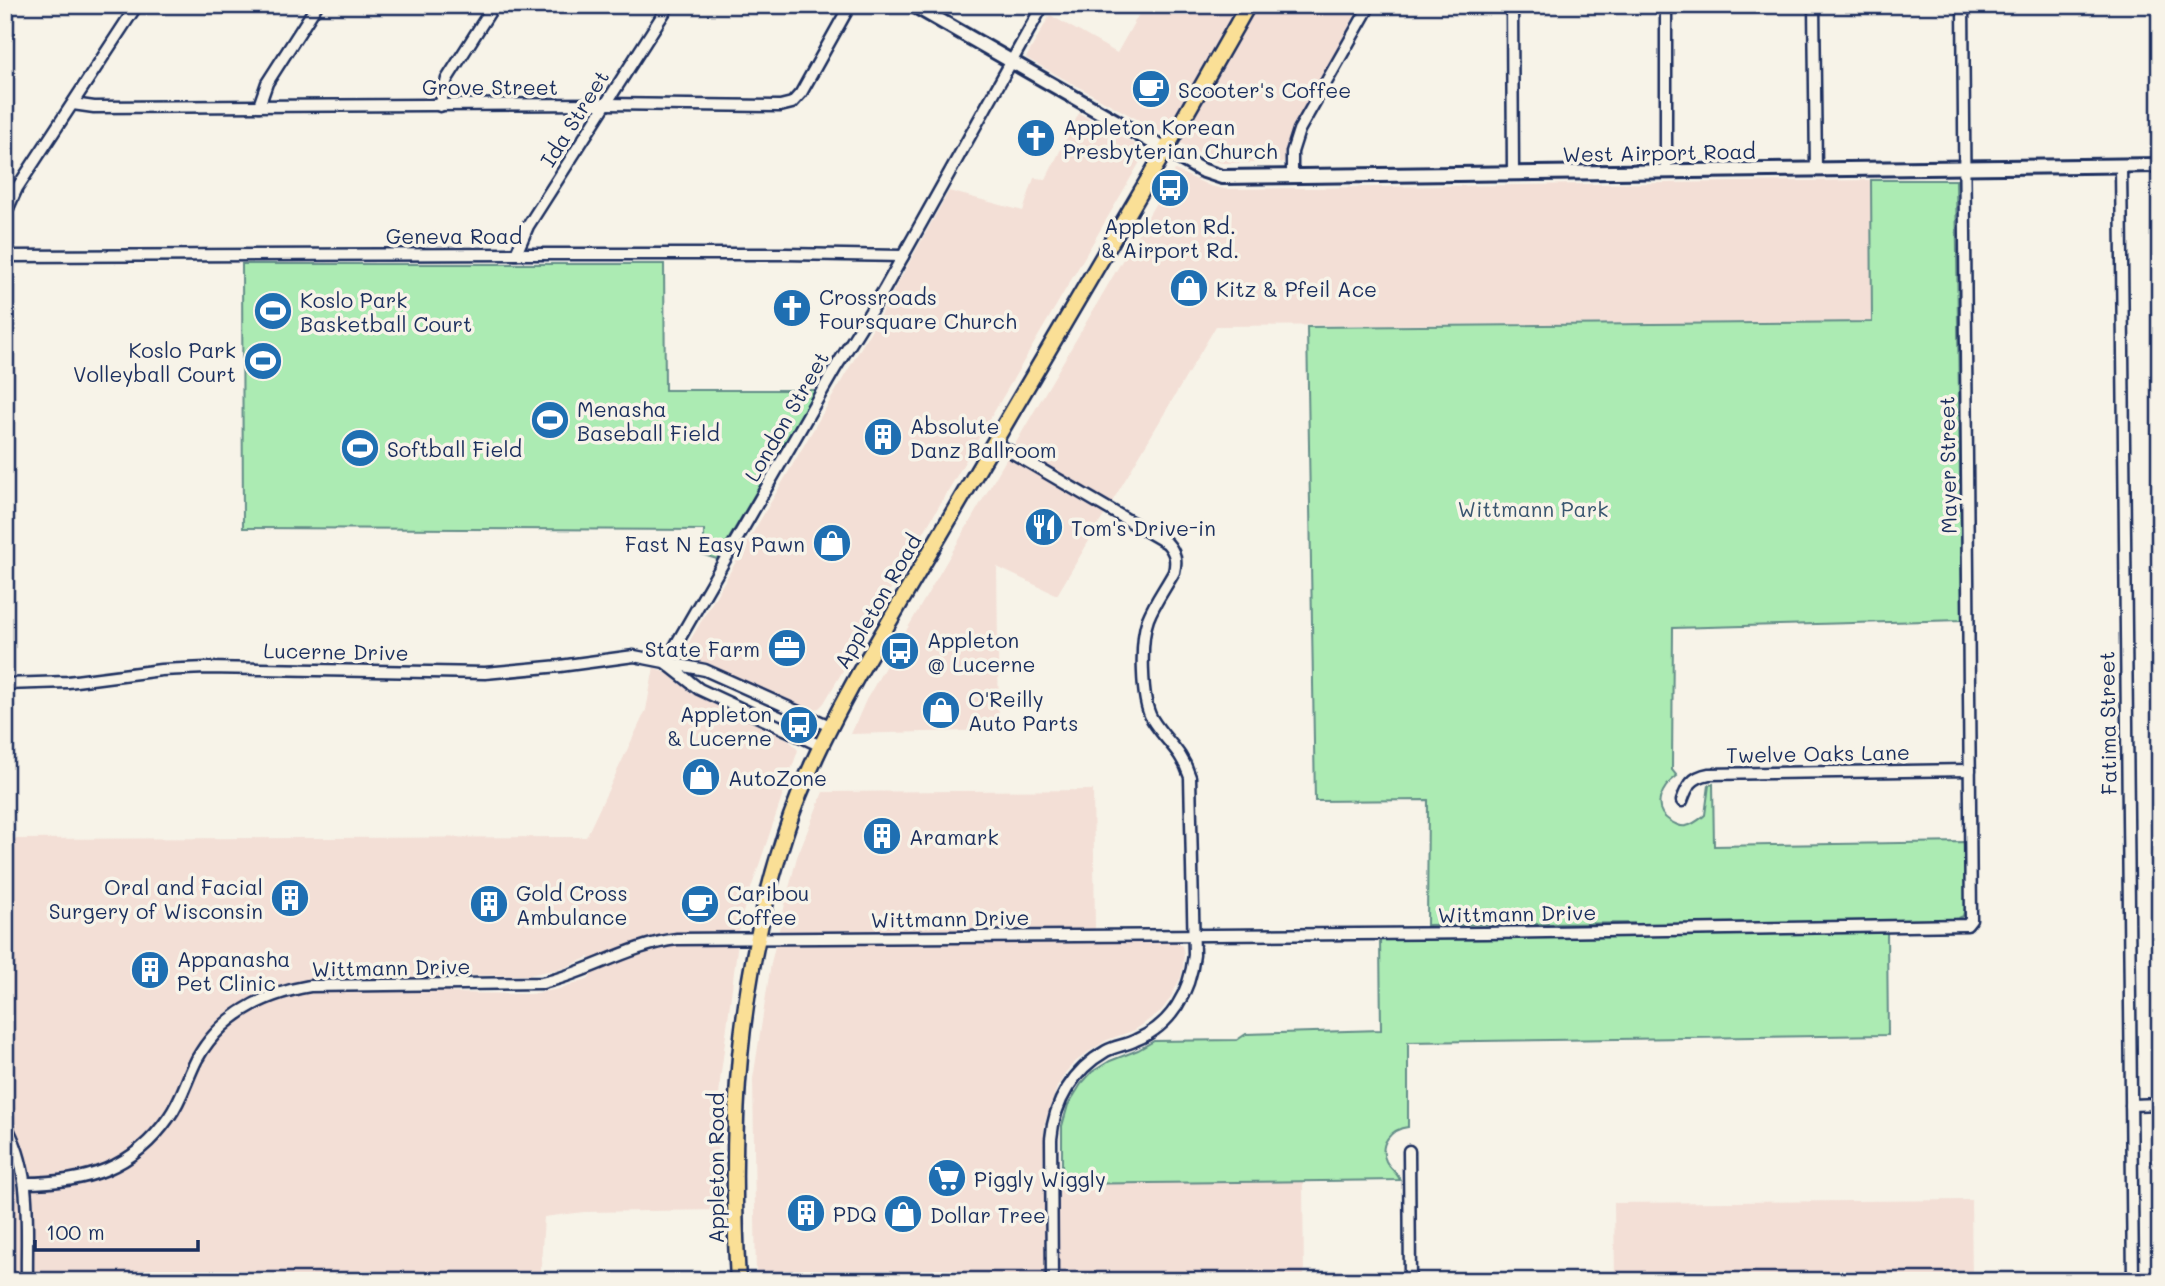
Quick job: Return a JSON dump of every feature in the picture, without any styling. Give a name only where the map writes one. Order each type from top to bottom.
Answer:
[{"type":"main road","name":"Appleton Road","points":[[738,1281],[735,1112],[742,1023],[762,912],[785,832],[830,726],[858,675],[1248,5]]},
{"type":"street","points":[[5,215],[17,188],[137,5]]},
{"type":"street","points":[[260,106],[267,83],[317,5]]},
{"type":"street","points":[[440,106],[447,79],[494,5]]},
{"type":"street","name":"Ida Street","points":[[516,254],[528,226],[669,5]]},
{"type":"street","name":"Grove Street","points":[[74,104],[94,107],[605,104],[780,106],[792,103],[801,93],[850,5]]},
{"type":"street","name":"West Airport Road","points":[[913,5],[1166,149],[1222,177],[2160,165]]},
{"type":"street","name":"London Street","points":[[666,663],[903,256],[1043,5]]},
{"type":"street","points":[[1292,176],[1292,152],[1299,130],[1370,5]]},
{"type":"street","points":[[1512,5],[1513,173]]},
{"type":"street","points":[[1666,5],[1666,172]]},
{"type":"street","points":[[1814,5],[1816,169]]},
{"type":"street","name":"Mayer Street","points":[[1963,5],[1969,924]]},
{"type":"street","name":"Fatima Street","points":[[2121,166],[2133,1281]]},
{"type":"street","name":"Geneva Road","points":[[5,256],[903,256]]},
{"type":"street","points":[[995,442],[1167,543],[1176,557],[1174,572],[1149,617],[1145,630],[1145,699],[1148,713],[1178,751],[1190,777],[1194,935],[1191,979],[1175,1010],[1165,1022],[1146,1036],[1108,1050],[1082,1069],[1072,1080],[1055,1112],[1051,1139],[1052,1281]]},
{"type":"street","name":"Lucerne Drive","points":[[5,684],[68,682],[184,669],[485,673],[634,656],[705,670],[830,726]]},
{"type":"street","name":"Lucerne Drive","points":[[666,663],[699,689],[821,746]]},
{"type":"street","name":"Twelve Oaks Lane","points":[[1682,802],[1692,780],[1709,774],[1970,770]]},
{"type":"street","name":"Wittmann Drive","points":[[24,1183],[70,1181],[92,1175],[130,1157],[146,1144],[171,1115],[199,1057],[211,1039],[240,1012],[274,995],[320,985],[542,983],[571,975],[622,953],[667,940],[709,938],[1499,933],[1969,924]]},
{"type":"street","points":[[2131,1105],[2160,1104]]},
{"type":"street","points":[[5,1124],[17,1149],[24,1183],[27,1281]]},
{"type":"street","points":[[1409,1150],[1410,1281]]},
{"type":"shaded area","points":[[1144,5],[1361,5],[1292,131],[1284,163],[1223,163],[1213,161],[1026,58],[1050,15],[1117,53]]},
{"type":"shaded area","points":[[1079,113],[1137,145],[1141,155],[1140,162],[824,703],[809,711],[705,664],[690,661],[686,658],[685,649],[876,322],[949,191],[1023,211],[1034,178],[1046,179]]},
{"type":"shaded area","points":[[1175,170],[1210,186],[1224,189],[1871,180],[1873,322],[1216,326],[1057,595],[997,567],[999,730],[851,734],[866,700]]},
{"type":"shaded area","points":[[654,667],[691,692],[789,740],[798,750],[741,918],[720,1081],[717,1138],[718,1210],[584,1212],[544,1217],[540,1281],[5,1281],[5,839],[586,837],[646,710]],"holes":[[[589,957],[590,978],[559,989],[530,994],[452,993],[452,976],[529,975],[564,968]]]},
{"type":"shaded area","points":[[1093,790],[1093,940],[1176,942],[1182,946],[1184,953],[1183,967],[1170,999],[1161,1011],[1135,1030],[1107,1040],[1074,1063],[1066,1072],[1057,1087],[1044,1125],[1043,1184],[1303,1181],[1304,1281],[756,1281],[753,1079],[771,963],[787,896],[797,857],[823,792]]},
{"type":"shaded area","points":[[1971,1200],[1972,1281],[1615,1281],[1614,1203]]},
{"type":"green space","name":"Wittmann Park","points":[[1871,180],[1956,180],[1962,620],[1673,628],[1672,770],[1677,776],[1663,792],[1659,804],[1664,816],[1670,821],[1680,826],[1689,825],[1705,815],[1709,785],[1713,784],[1714,846],[1965,842],[1963,916],[1952,921],[1887,931],[1888,1035],[1408,1042],[1408,1127],[1391,1134],[1384,1149],[1386,1161],[1400,1180],[1062,1184],[1062,1126],[1068,1105],[1092,1072],[1110,1061],[1154,1041],[1237,1040],[1246,1034],[1381,1030],[1380,939],[1634,936],[1634,923],[1427,925],[1428,800],[1315,801],[1307,327],[1872,322]]},
{"type":"green space","points":[[242,264],[664,264],[665,390],[816,390],[717,559],[704,555],[704,530],[243,528]]},
{"type":"place","name":"Scooter's Coffee","points":[[1151,89]]},
{"type":"place","name":"Appleton Korean Presbyterian Church","points":[[1036,138]]},
{"type":"place","name":"Appleton Rd. & Airport Rd.","points":[[1170,188]]},
{"type":"place","name":"Kitz & Pfeil Ace","points":[[1189,288]]},
{"type":"place","name":"Crossroads Foursquare Church","points":[[792,308]]},
{"type":"place","name":"Koslo Park Basketball Court","points":[[273,311]]},
{"type":"place","name":"Koslo Park Volleyball Court","points":[[263,361]]},
{"type":"place","name":"Menasha Baseball Field","points":[[550,420]]},
{"type":"place","name":"Absolute Danz Ballroom","points":[[883,437]]},
{"type":"place","name":"Softball Field","points":[[360,448]]},
{"type":"place","name":"Tom's Drive-in","points":[[1044,527]]},
{"type":"place","name":"Fast N Easy Pawn","points":[[832,543]]},
{"type":"place","name":"State Farm","points":[[787,648]]},
{"type":"place","name":"Appleton @ Lucerne","points":[[900,651]]},
{"type":"place","name":"O'Reilly Auto Parts","points":[[941,710]]},
{"type":"place","name":"Appleton & Lucerne","points":[[799,725]]},
{"type":"place","name":"AutoZone","points":[[701,777]]},
{"type":"place","name":"Aramark","points":[[882,836]]},
{"type":"place","name":"Oral and Facial Surgery of Wisconsin","points":[[290,898]]},
{"type":"place","name":"Gold Cross Ambulance","points":[[489,904]]},
{"type":"place","name":"Caribou Coffee","points":[[700,904]]},
{"type":"place","name":"Appanasha Pet Clinic","points":[[150,970]]},
{"type":"place","name":"Piggly Wiggly","points":[[947,1178]]},
{"type":"place","name":"PDQ","points":[[806,1213]]},
{"type":"place","name":"Dollar Tree","points":[[903,1214]]}]
